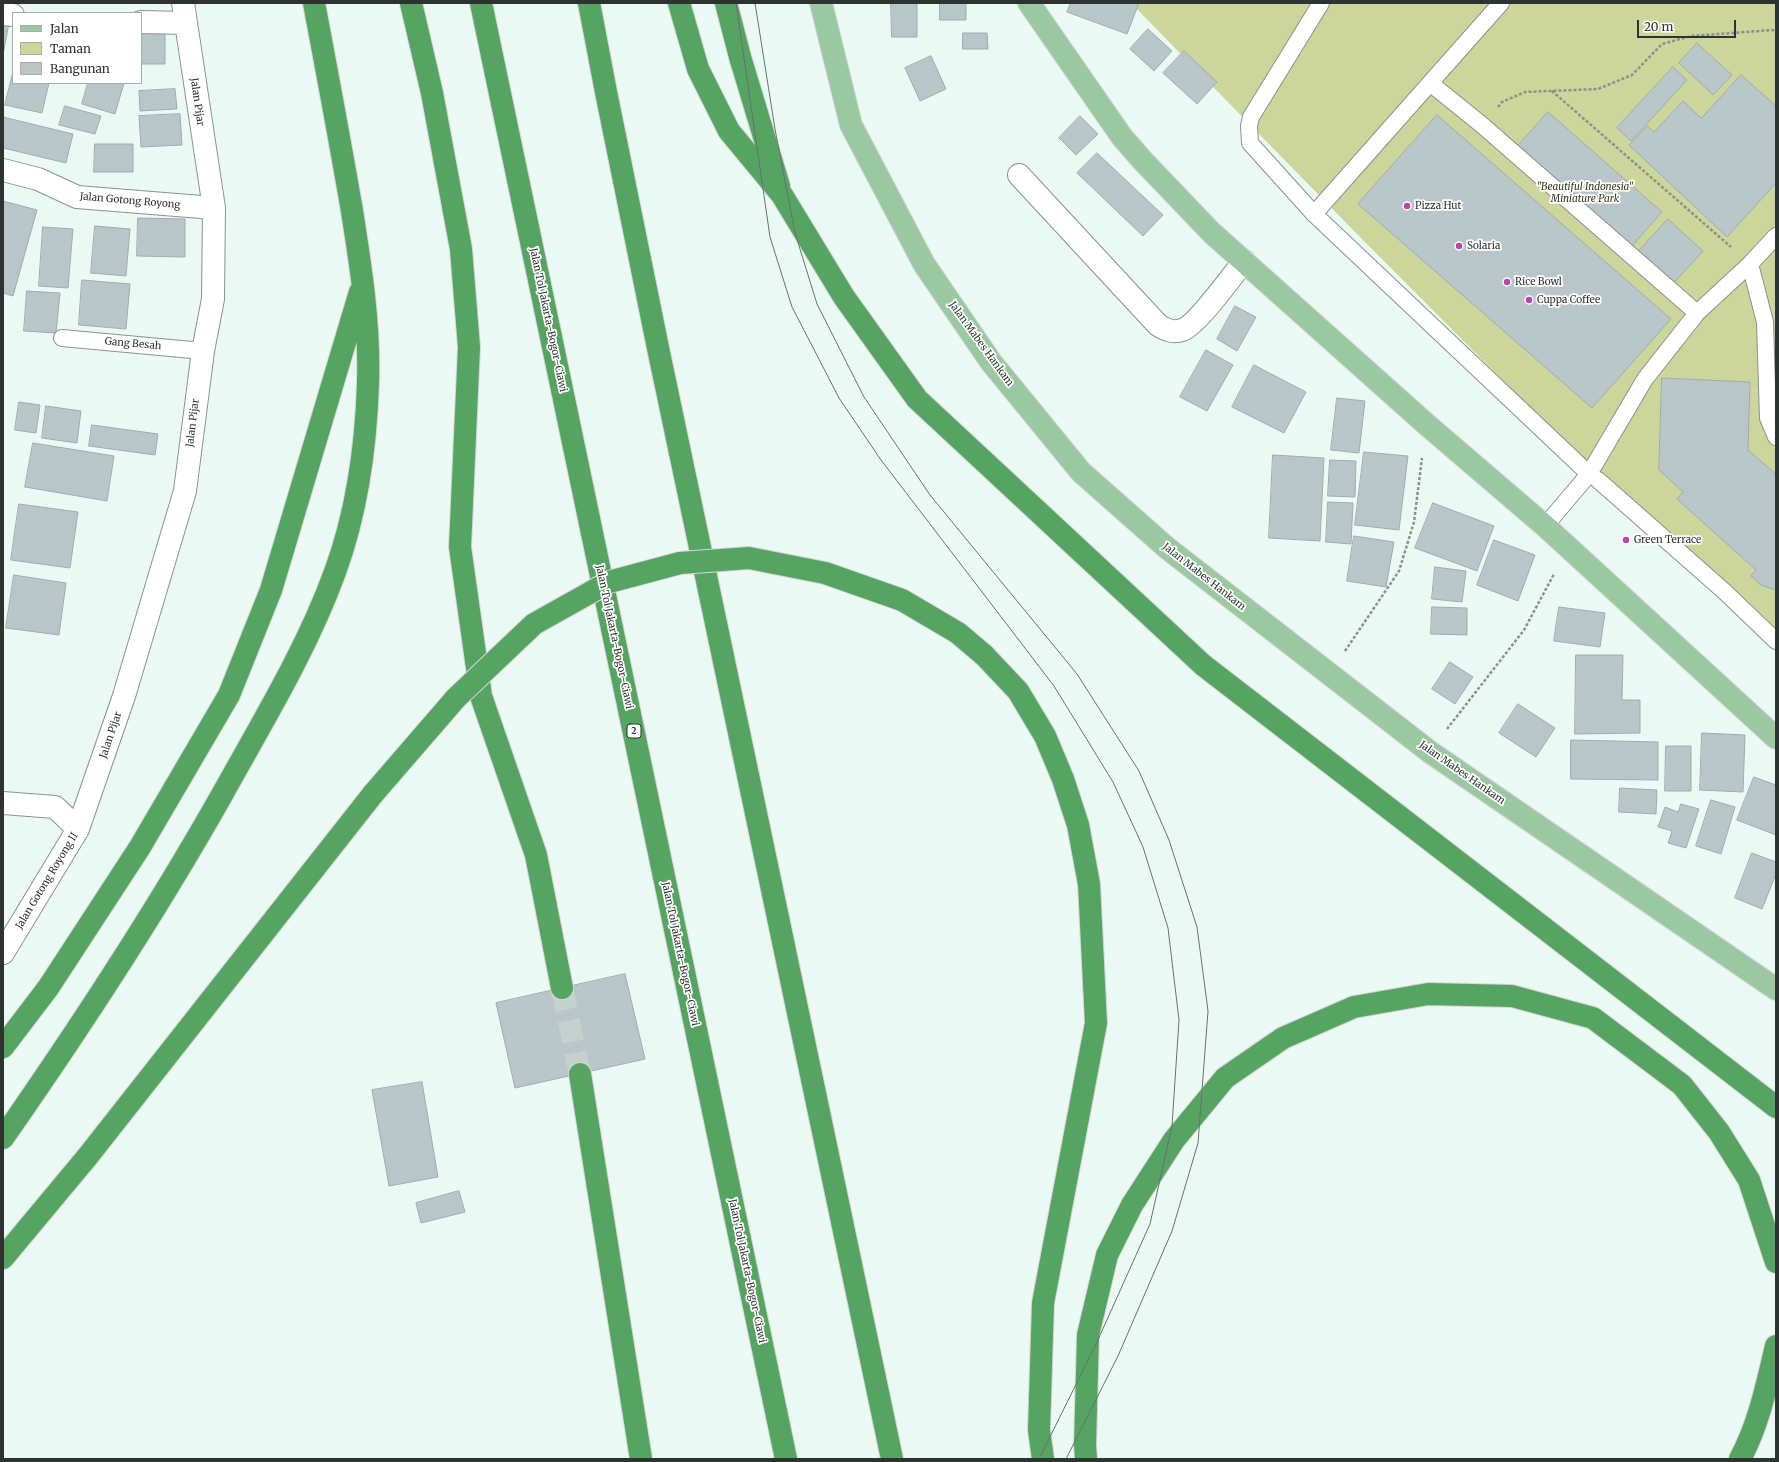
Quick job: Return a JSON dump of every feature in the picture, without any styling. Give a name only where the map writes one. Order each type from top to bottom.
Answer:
[{"type":"highway","points":[[3,1138],[64,1050],[196,840],[264,720],[311,630],[336,571],[354,507],[363,454],[368,384],[368,324],[364,281],[346,174],[314,3]]},
{"type":"highway","points":[[411,3],[432,93],[461,249],[469,347],[460,547],[481,696],[536,855],[562,988]]},
{"type":"highway","name":"Jalan Tol Jakarta–Bogor–Ciawi","points":[[481,3],[786,1459]]},
{"type":"highway","points":[[590,3],[606,92],[658,348],[892,1459]]},
{"type":"highway","points":[[679,3],[698,69],[729,131],[782,195],[844,297],[917,399],[1197,660],[1776,1107]]},
{"type":"highway","points":[[726,3],[740,57],[782,195]]},
{"type":"highway","points":[[3,1046],[48,988],[136,854],[228,695],[271,590],[364,281]]},
{"type":"highway","points":[[3,1258],[88,1156],[373,794],[456,698],[534,624],[609,582],[680,562],[749,558],[825,573],[902,600],[958,633],[984,655],[1018,691],[1045,736],[1063,779],[1078,825],[1089,884],[1096,1022],[1043,1303],[1039,1430],[1042,1459]]},
{"type":"highway","points":[[1086,1459],[1085,1431],[1088,1335],[1107,1255],[1132,1205],[1174,1140],[1225,1078],[1283,1038],[1354,1007],[1428,994],[1512,996],[1593,1018],[1682,1085],[1719,1132],[1749,1180],[1776,1262]]},
{"type":"highway","points":[[580,1074],[641,1459]]},
{"type":"highway","points":[[1740,1459],[1748,1444],[1764,1398],[1776,1346]]},
{"type":"main road","name":"Jalan Mabes Hankam","points":[[822,3],[851,125],[924,264],[991,362],[1081,472],[1167,548],[1327,674],[1430,752],[1776,989]]},
{"type":"main road","points":[[1032,6],[1122,137],[1143,162],[1212,232],[1426,424],[1545,526],[1568,549],[1776,738]]},
{"type":"street","points":[[142,22],[185,13]]},
{"type":"street","name":"Jalan Pijar","points":[[78,829],[124,696],[185,491],[203,351],[212,298],[214,208],[201,130],[185,13]]},
{"type":"street","name":"Jalan Gotong Royong","points":[[3,170],[38,179],[77,197],[214,208]]},
{"type":"street","points":[[1019,175],[1158,325],[1168,331],[1180,331],[1187,328],[1213,300],[1244,261]]},
{"type":"street","points":[[3,803],[55,807],[78,829]]},
{"type":"street","name":"Jalan Gotong Royong II","points":[[3,953],[78,829]]},
{"type":"lane","points":[[1321,3],[1250,117],[1250,143],[1314,214],[1594,477],[1725,592],[1776,641]]},
{"type":"lane","points":[[1314,214],[1501,3]]},
{"type":"lane","points":[[1430,83],[1482,125],[1697,313]]},
{"type":"lane","points":[[1545,526],[1594,477],[1645,379],[1697,313],[1750,264],[1776,236]]},
{"type":"lane","points":[[1750,264],[1765,322],[1768,418],[1776,438]]},
{"type":"lane","name":"Gang Besah","points":[[62,338],[203,351]]},
{"type":"path","points":[[1482,125],[1502,102],[1525,92],[1598,89],[1632,74],[1662,44],[1691,36],[1772,30],[1776,31]]},
{"type":"path","points":[[1551,91],[1750,264]]},
{"type":"path","points":[[1327,674],[1353,642],[1399,571],[1414,522],[1426,424]]},
{"type":"path","points":[[1430,752],[1524,630],[1568,549]]},
{"type":"green space","name":"\"Beautiful Indonesia\" Miniature Park","points":[[1131,3],[1776,3],[1776,631],[1592,470],[1356,233]]},
{"type":"building","points":[[891,3],[917,3],[917,37],[892,37]]},
{"type":"building","points":[[940,3],[966,3],[966,20],[940,20]]},
{"type":"building","points":[[1071,3],[1139,3],[1127,34],[1067,12]]},
{"type":"building","points":[[3,21],[9,23],[3,55]]},
{"type":"building","points":[[1148,29],[1172,51],[1154,71],[1130,49]]},
{"type":"building","points":[[142,33],[165,33],[165,64],[142,64]]},
{"type":"building","points":[[963,33],[987,33],[988,49],[963,49]]},
{"type":"building","points":[[1697,43],[1732,75],[1713,95],[1679,63]]},
{"type":"building","points":[[1184,51],[1217,82],[1197,104],[1163,73]]},
{"type":"building","points":[[931,56],[946,89],[920,101],[905,68]]},
{"type":"building","points":[[1673,67],[1687,80],[1631,141],[1617,128]]},
{"type":"building","points":[[1741,75],[1776,106],[1776,183],[1727,237],[1629,145],[1647,126],[1654,132],[1683,101],[1701,118]]},
{"type":"building","points":[[12,76],[12,84],[49,84],[42,113],[5,105]]},
{"type":"building","points":[[88,84],[124,84],[115,114],[82,104]]},
{"type":"building","points":[[175,89],[177,109],[140,111],[139,91]]},
{"type":"building","points":[[65,106],[101,116],[95,134],[59,125]]},
{"type":"building","points":[[1548,112],[1662,212],[1631,247],[1517,147]]},
{"type":"building","points":[[180,114],[182,145],[141,147],[139,116]]},
{"type":"building","points":[[1437,115],[1671,319],[1592,408],[1358,204]]},
{"type":"building","points":[[1080,116],[1098,134],[1076,155],[1059,138]]},
{"type":"building","points":[[3,117],[73,134],[66,163],[3,148]]},
{"type":"building","points":[[95,144],[133,144],[133,172],[94,172]]},
{"type":"building","points":[[1097,153],[1163,215],[1143,236],[1077,173]]},
{"type":"building","points":[[3,201],[37,210],[13,296],[3,293]]},
{"type":"building","points":[[138,218],[185,219],[185,257],[137,256]]},
{"type":"building","points":[[1668,219],[1703,251],[1673,284],[1638,252]]},
{"type":"building","points":[[95,226],[130,229],[126,276],[91,273]]},
{"type":"building","points":[[43,227],[73,229],[68,288],[39,286]]},
{"type":"building","points":[[82,280],[130,284],[126,329],[79,325]]},
{"type":"building","points":[[27,291],[60,293],[56,333],[24,331]]},
{"type":"building","points":[[1235,306],[1256,317],[1237,351],[1217,339]]},
{"type":"building","points":[[1206,350],[1233,365],[1207,411],[1180,397]]},
{"type":"building","points":[[1254,365],[1306,392],[1284,433],[1232,407]]},
{"type":"building","points":[[1662,378],[1750,382],[1748,450],[1776,474],[1776,590],[1761,585],[1751,576],[1756,570],[1677,499],[1683,492],[1659,470]]},
{"type":"building","points":[[1337,398],[1365,401],[1359,453],[1331,450]]},
{"type":"building","points":[[19,402],[40,405],[36,433],[15,430]]},
{"type":"building","points":[[46,406],[81,411],[77,443],[42,438]]},
{"type":"building","points":[[92,425],[158,434],[155,455],[89,446]]},
{"type":"building","points":[[33,443],[114,456],[107,501],[25,487]]},
{"type":"building","points":[[1364,452],[1408,456],[1399,530],[1355,525]]},
{"type":"building","points":[[1273,455],[1324,458],[1320,541],[1269,538]]},
{"type":"building","points":[[1330,460],[1356,461],[1355,497],[1328,496]]},
{"type":"building","points":[[1328,502],[1353,503],[1351,544],[1326,542]]},
{"type":"building","points":[[1433,503],[1494,526],[1477,571],[1415,548]]},
{"type":"building","points":[[19,504],[78,512],[70,568],[11,560]]},
{"type":"building","points":[[1354,536],[1394,542],[1386,587],[1347,581]]},
{"type":"building","points":[[1494,540],[1535,555],[1518,601],[1477,585]]},
{"type":"building","points":[[1435,567],[1466,571],[1462,602],[1432,599]]},
{"type":"building","points":[[14,575],[66,583],[59,635],[6,628]]},
{"type":"building","points":[[1432,607],[1467,608],[1467,635],[1431,634]]},
{"type":"building","points":[[1559,607],[1605,613],[1600,647],[1554,641]]},
{"type":"building","points":[[1576,655],[1623,655],[1622,700],[1640,700],[1640,733],[1575,734]]},
{"type":"building","points":[[1450,662],[1473,677],[1455,704],[1432,689]]},
{"type":"building","points":[[1518,704],[1555,728],[1536,757],[1499,733]]},
{"type":"building","points":[[1702,733],[1745,735],[1743,792],[1700,790]]},
{"type":"building","points":[[1571,740],[1658,742],[1658,780],[1571,779]]},
{"type":"building","points":[[1666,746],[1691,746],[1691,791],[1665,791]]},
{"type":"building","points":[[1754,777],[1776,785],[1776,835],[1737,820]]},
{"type":"building","points":[[1620,788],[1657,790],[1656,814],[1619,812]]},
{"type":"building","points":[[1711,800],[1735,807],[1721,854],[1696,846]]},
{"type":"building","points":[[1681,804],[1699,809],[1686,848],[1668,843],[1672,831],[1658,827],[1665,807],[1678,812]]},
{"type":"building","points":[[1752,853],[1776,862],[1776,874],[1762,909],[1735,898]]},
{"type":"building","points":[[625,974],[645,1059],[515,1088],[496,1003]]},
{"type":"building","points":[[422,1082],[438,1177],[389,1186],[372,1090]]},
{"type":"building","points":[[459,1191],[465,1212],[421,1223],[416,1203]]},
{"type":"tunnel","points":[[562,988],[580,1074]]},
{"type":"tram line","points":[[736,3],[770,237],[792,307],[839,398],[881,460],[1054,686],[1113,782],[1143,847],[1168,928],[1179,1020],[1172,1126],[1150,1224],[1097,1342],[1039,1459]]},
{"type":"tram line","points":[[755,3],[775,129],[795,233],[817,304],[864,397],[930,495],[1077,674],[1139,771],[1169,840],[1197,927],[1208,1011],[1198,1143],[1172,1231],[1118,1356],[1066,1459]]},
{"type":"place","name":"Pizza Hut","points":[[1407,206]]},
{"type":"place","name":"Solaria","points":[[1459,246]]},
{"type":"place","name":"Rice Bowl","points":[[1507,282]]},
{"type":"place","name":"Cuppa Coffee","points":[[1529,300]]},
{"type":"place","name":"Green Terrace","points":[[1626,540]]}]
